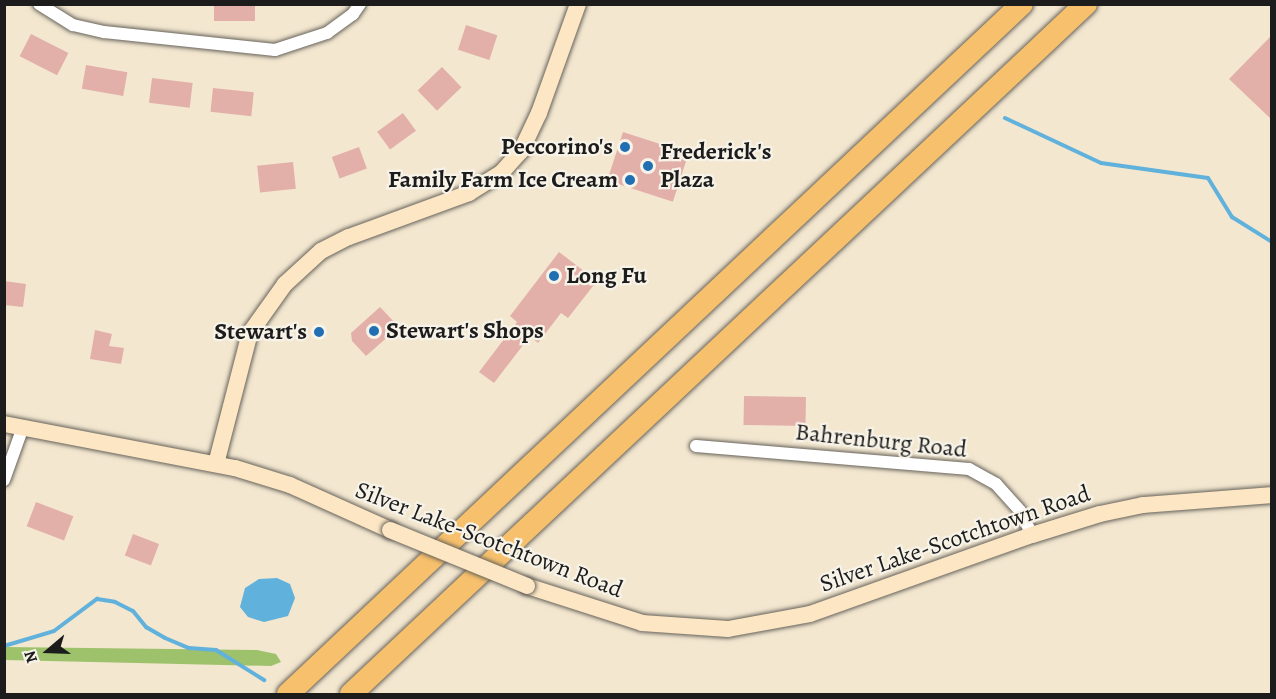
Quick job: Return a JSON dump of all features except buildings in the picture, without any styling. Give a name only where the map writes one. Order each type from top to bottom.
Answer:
[{"type":"highway","points":[[288,694],[1022,4]]},
{"type":"highway","points":[[351,694],[1086,4]]},
{"type":"street","points":[[39,4],[73,25],[104,32],[275,50],[327,33],[360,4]]},
{"type":"street","points":[[216,464],[250,333],[285,284],[321,251],[349,237],[469,193],[502,172],[521,151],[539,113],[578,4]]},
{"type":"street","name":"Silver Lake-Scotchtown Road","points":[[4,424],[216,464],[290,485],[390,530],[527,586],[642,623],[728,629],[819,611],[1032,535],[1143,505],[1272,495]]},
{"type":"street","points":[[4,480],[23,427]]},
{"type":"street","name":"Bahrenburg Road","points":[[696,446],[969,469],[996,484],[1020,511],[1032,535]]},
{"type":"green space","points":[[5,647],[257,650],[276,654],[281,662],[271,666],[5,660]]},
{"type":"water","points":[[277,578],[290,584],[295,598],[288,616],[264,622],[248,617],[240,607],[245,588],[259,579]]},
{"type":"waterway","points":[[1005,118],[1101,163],[1208,178],[1232,217],[1272,242]]},
{"type":"waterway","points":[[4,646],[54,631],[97,599],[115,602],[133,611],[146,627],[165,638],[189,648],[216,650],[264,680]]},
{"type":"place","name":"Peccorino's","points":[[625,147]]},
{"type":"place","name":"Frederick's Plaza","points":[[648,166]]},
{"type":"place","name":"Family Farm Ice Cream","points":[[630,180]]},
{"type":"place","name":"Long Fu","points":[[554,276]]},
{"type":"place","name":"Stewart's Shops","points":[[374,331]]},
{"type":"place","name":"Stewart's","points":[[319,332]]}]
